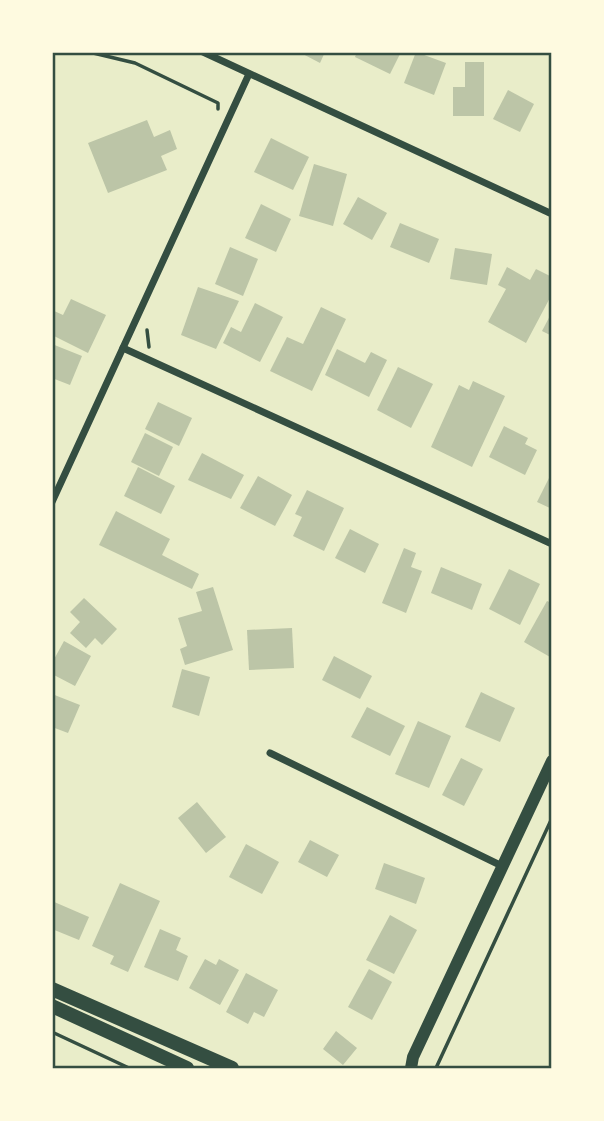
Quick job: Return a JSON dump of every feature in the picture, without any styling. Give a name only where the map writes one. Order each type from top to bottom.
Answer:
[{"type":"main road","points":[[52,989],[232,1069]]},
{"type":"main road","points":[[52,1006],[187,1069]]},
{"type":"street","points":[[203,52],[551,214]]},
{"type":"street","points":[[52,502],[249,74]]},
{"type":"street","points":[[123,348],[551,544]]},
{"type":"street","points":[[270,753],[502,866]]},
{"type":"street","points":[[403,1069],[412,1063],[551,761]]},
{"type":"path","points":[[89,52],[135,63],[206,97],[218,103],[219,117]]},
{"type":"path","points":[[136,321],[147,327],[148,346],[155,354]]},
{"type":"path","points":[[436,1069],[551,818]]},
{"type":"path","points":[[52,1032],[130,1069]]},
{"type":"building","points":[[299,52],[325,52],[320,63]]},
{"type":"building","points":[[357,52],[401,52],[390,74],[355,57]]},
{"type":"building","points":[[416,52],[446,63],[434,95],[404,83]]},
{"type":"building","points":[[465,62],[484,62],[484,116],[453,116],[453,87],[465,87]]},
{"type":"building","points":[[508,90],[534,104],[520,132],[493,119]]},
{"type":"building","points":[[147,120],[154,137],[170,130],[177,149],[161,156],[167,170],[108,193],[88,143]]},
{"type":"building","points":[[271,138],[309,157],[293,190],[254,172]]},
{"type":"building","points":[[314,164],[347,174],[333,226],[299,216]]},
{"type":"building","points":[[358,197],[387,213],[372,240],[343,224]]},
{"type":"building","points":[[261,204],[291,219],[276,252],[245,238]]},
{"type":"building","points":[[400,223],[439,239],[429,263],[390,247]]},
{"type":"building","points":[[230,247],[258,259],[243,296],[215,284]]},
{"type":"building","points":[[455,248],[492,254],[487,285],[450,279]]},
{"type":"building","points":[[507,267],[530,280],[536,269],[552,277],[552,294],[526,343],[488,322],[506,289],[498,285]]},
{"type":"building","points":[[198,287],[239,301],[216,349],[181,335]]},
{"type":"building","points":[[71,299],[106,315],[88,353],[52,335],[52,310],[63,315]]},
{"type":"building","points":[[255,303],[283,317],[260,362],[223,343],[231,327],[241,332]]},
{"type":"building","points":[[321,307],[346,319],[312,391],[270,371],[287,337],[303,344]]},
{"type":"building","points":[[552,312],[552,336],[542,331]]},
{"type":"building","points":[[52,344],[82,356],[70,385],[52,378]]},
{"type":"building","points":[[337,349],[365,363],[371,352],[387,360],[369,397],[325,375]]},
{"type":"building","points":[[398,367],[433,384],[411,428],[377,410]]},
{"type":"building","points":[[473,381],[505,396],[472,467],[431,447],[459,385],[469,390]]},
{"type":"building","points":[[158,402],[192,418],[179,446],[145,429]]},
{"type":"building","points":[[504,426],[528,438],[525,444],[537,450],[525,475],[489,457]]},
{"type":"building","points":[[145,433],[173,447],[159,476],[131,462]]},
{"type":"building","points":[[202,453],[244,475],[231,499],[188,480]]},
{"type":"building","points":[[138,467],[175,486],[161,514],[124,496]]},
{"type":"building","points":[[552,472],[552,509],[537,502]]},
{"type":"building","points":[[258,476],[292,495],[275,526],[240,508]]},
{"type":"building","points":[[307,490],[344,508],[324,551],[293,536],[302,517],[295,514]]},
{"type":"building","points":[[116,511],[170,539],[162,555],[199,574],[192,589],[99,545]]},
{"type":"building","points":[[350,529],[379,544],[365,573],[335,558]]},
{"type":"building","points":[[404,548],[416,553],[411,567],[422,571],[406,613],[382,603]]},
{"type":"building","points":[[441,567],[482,584],[472,610],[431,593]]},
{"type":"building","points":[[509,569],[540,584],[520,625],[489,609]]},
{"type":"building","points":[[213,587],[233,650],[185,665],[180,649],[187,646],[178,618],[202,611],[196,592]]},
{"type":"building","points":[[84,598],[117,629],[102,645],[95,638],[86,648],[70,633],[80,622],[70,612]]},
{"type":"building","points":[[547,601],[552,603],[550,657],[524,642]]},
{"type":"building","points":[[292,628],[294,668],[249,670],[247,630]]},
{"type":"building","points":[[64,641],[91,656],[75,686],[52,674],[52,663]]},
{"type":"building","points":[[334,656],[372,676],[360,699],[322,680]]},
{"type":"building","points":[[182,669],[210,677],[199,716],[172,707]]},
{"type":"building","points":[[481,692],[515,708],[500,742],[465,727]]},
{"type":"building","points":[[52,694],[80,705],[68,733],[52,727]]},
{"type":"building","points":[[367,707],[405,726],[390,756],[351,737]]},
{"type":"building","points":[[418,721],[451,736],[429,788],[395,774]]},
{"type":"building","points":[[461,758],[483,769],[464,806],[442,795]]},
{"type":"building","points":[[197,802],[226,837],[206,853],[178,818]]},
{"type":"building","points":[[310,840],[339,855],[327,877],[298,862]]},
{"type":"building","points":[[246,844],[279,862],[262,894],[229,877]]},
{"type":"building","points":[[384,863],[425,878],[416,904],[375,889]]},
{"type":"building","points":[[120,883],[160,901],[128,972],[110,964],[114,956],[92,946]]},
{"type":"building","points":[[52,901],[89,917],[79,940],[52,929]]},
{"type":"building","points":[[390,915],[417,930],[394,974],[366,960]]},
{"type":"building","points":[[160,929],[181,938],[176,950],[188,956],[178,981],[144,967]]},
{"type":"building","points":[[205,959],[216,965],[219,959],[239,970],[220,1005],[189,988]]},
{"type":"building","points":[[369,969],[392,982],[372,1020],[348,1007]]},
{"type":"building","points":[[246,973],[278,990],[264,1017],[254,1012],[248,1024],[226,1012]]},
{"type":"building","points":[[336,1031],[357,1048],[343,1065],[323,1049]]}]
